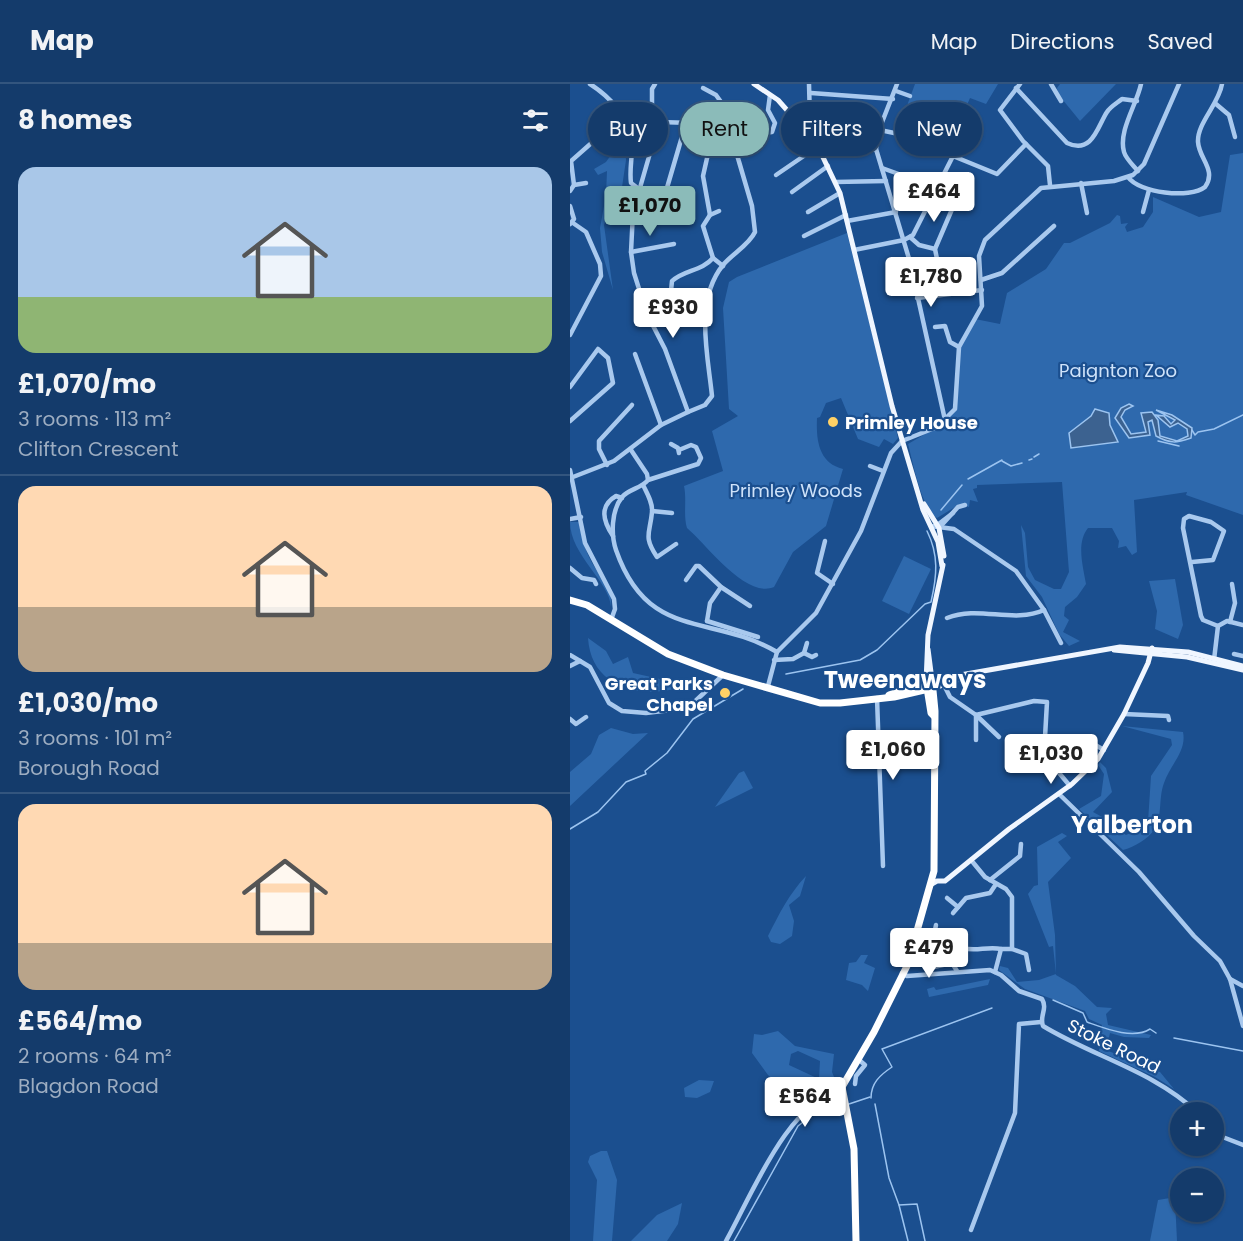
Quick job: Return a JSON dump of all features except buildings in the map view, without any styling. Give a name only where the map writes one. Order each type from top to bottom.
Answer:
[{"type":"highway","points":[[570,600],[587,605],[668,654],[723,675],[830,704],[877,698],[948,681],[948,684]]},
{"type":"highway","points":[[856,1241],[854,1149],[842,1092],[843,1082],[858,1059],[902,973],[935,882],[934,716],[930,685]]},
{"type":"main road","points":[[754,84],[781,103]]},
{"type":"main road","points":[[822,156],[840,194],[847,218],[881,369],[902,441],[921,501],[935,528],[942,566],[928,649],[930,685],[954,676],[959,677],[1120,648],[1214,660],[1243,668]]},
{"type":"main road","points":[[935,882],[945,881],[1070,786],[1104,750],[1124,714],[1152,651]]},
{"type":"main road","points":[[948,684],[959,677]]},
{"type":"street","points":[[590,84],[611,101],[628,129],[632,138],[631,183],[639,189]]},
{"type":"street","points":[[652,102],[652,89],[655,84]]},
{"type":"street","points":[[809,84],[811,102]]},
{"type":"street","points":[[883,121],[897,84]]},
{"type":"street","points":[[1052,84],[1057,100]]},
{"type":"street","points":[[1138,171],[1124,154],[1123,146],[1126,128],[1141,84]]},
{"type":"street","points":[[768,686],[777,652],[816,613],[861,531],[891,453],[902,441],[938,427],[955,409],[959,347],[981,310],[979,256],[985,240],[1034,193],[1050,185],[1128,177],[1138,171],[1144,164],[1179,84]]},
{"type":"street","points":[[1128,177],[1135,185],[1149,190],[1190,193],[1200,191],[1207,184],[1210,173],[1198,138],[1216,104],[1222,84]]},
{"type":"street","points":[[1050,185],[1048,166],[1001,115],[1000,110],[1018,86],[1061,137],[1073,146],[1084,144],[1096,136],[1107,112],[1122,99],[1137,101]]},
{"type":"street","points":[[703,88],[716,95],[721,102]]},
{"type":"street","points":[[896,91],[910,96]]},
{"type":"street","points":[[811,93],[893,99]]},
{"type":"street","points":[[769,102],[770,94]]},
{"type":"street","points":[[1216,104],[1229,115],[1235,137]]},
{"type":"street","points":[[769,112],[775,123],[772,132],[769,132]]},
{"type":"street","points":[[664,198],[680,143]]},
{"type":"street","points":[[570,192],[574,185],[570,166],[574,155],[588,144]]},
{"type":"street","points":[[854,250],[910,237],[953,156],[997,174],[1026,144]]},
{"type":"street","points":[[649,156],[633,212],[631,252],[634,273],[647,314],[665,349],[688,412]]},
{"type":"street","points":[[709,156],[703,176],[710,215]]},
{"type":"street","points":[[573,477],[607,465],[631,450],[661,425],[705,405],[712,396],[706,319],[710,289],[723,266],[755,232],[752,206],[737,156]]},
{"type":"street","points":[[776,175],[807,156]]},
{"type":"street","points":[[878,156],[904,240],[945,420]]},
{"type":"street","points":[[792,192],[828,165]]},
{"type":"street","points":[[882,168],[918,181]]},
{"type":"street","points":[[835,182],[886,181]]},
{"type":"street","points":[[574,185],[586,183]]},
{"type":"street","points":[[1081,183],[1087,213]]},
{"type":"street","points":[[938,264],[935,249],[962,186]]},
{"type":"street","points":[[1143,213],[1149,190]]},
{"type":"street","points":[[808,212],[840,194]]},
{"type":"street","points":[[570,206],[572,224],[586,232],[600,264],[601,276],[570,335]]},
{"type":"street","points":[[719,211],[710,215],[703,226],[713,258],[723,266]]},
{"type":"street","points":[[633,212],[660,215]]},
{"type":"street","points":[[804,236],[847,218],[896,212]]},
{"type":"street","points":[[981,280],[1002,273],[1054,226]]},
{"type":"street","points":[[910,237],[919,245],[935,249]]},
{"type":"street","points":[[631,252],[674,244]]},
{"type":"street","points":[[680,316],[671,291],[672,281],[676,277],[701,268],[713,258]]},
{"type":"street","points":[[917,298],[981,290]]},
{"type":"street","points":[[935,327],[945,326],[950,342],[959,347]]},
{"type":"street","points":[[570,387],[598,349],[608,358],[613,383],[570,421]]},
{"type":"street","points":[[635,354],[661,425]]},
{"type":"street","points":[[607,465],[599,449],[599,441],[632,405]]},
{"type":"street","points":[[613,536],[615,512],[622,498],[648,480],[699,464],[702,458],[696,447],[691,445],[679,452],[670,444]]},
{"type":"street","points":[[631,450],[647,474],[648,480]]},
{"type":"street","points":[[870,466],[883,471]]},
{"type":"street","points":[[570,470],[585,543],[614,599],[615,609],[611,620]]},
{"type":"street","points":[[643,485],[652,511],[647,533],[651,548],[657,557],[672,545]]},
{"type":"street","points":[[622,498],[616,495],[612,498],[604,509],[605,520],[613,536],[621,564],[645,601],[659,611],[758,643],[777,652]]},
{"type":"street","points":[[935,528],[965,505]]},
{"type":"street","points":[[652,511],[672,513]]},
{"type":"street","points":[[953,513],[954,529]]},
{"type":"street","points":[[1192,562],[1213,560],[1224,531],[1211,522],[1189,516],[1182,523],[1192,562],[1201,616],[1203,620],[1218,626],[1230,621],[1243,625]]},
{"type":"street","points":[[570,519],[581,517]]},
{"type":"street","points":[[935,528],[954,529],[1016,571],[1044,610],[1061,643]]},
{"type":"street","points":[[825,541],[818,573],[833,584]]},
{"type":"street","points":[[687,580],[696,566],[699,566],[721,587],[751,606]]},
{"type":"street","points":[[570,568],[582,578],[594,580],[596,584]]},
{"type":"street","points":[[1230,621],[1235,603],[1232,584]]},
{"type":"street","points":[[706,627],[710,603],[721,587]]},
{"type":"street","points":[[948,618],[974,611],[999,616],[1035,615],[1044,610]]},
{"type":"street","points":[[707,621],[756,635]]},
{"type":"street","points":[[1214,660],[1218,626]]},
{"type":"street","points":[[774,660],[793,659],[804,653],[807,643]]},
{"type":"street","points":[[804,653],[812,657],[816,655]]},
{"type":"street","points":[[1234,654],[1243,656]]},
{"type":"street","points":[[570,656],[590,667],[614,708],[646,713],[681,709],[693,705],[723,675]]},
{"type":"street","points":[[570,666],[580,661]]},
{"type":"street","points":[[948,684],[949,697],[976,715],[999,737]]},
{"type":"street","points":[[877,698],[881,753],[883,866]]},
{"type":"street","points":[[976,715],[1034,701],[1047,702],[1044,755],[1070,786]]},
{"type":"street","points":[[1124,714],[1168,716],[1169,720]]},
{"type":"street","points":[[976,715],[976,740]]},
{"type":"street","points":[[570,719],[576,724],[586,717]]},
{"type":"street","points":[[1088,741],[1092,734]]},
{"type":"street","points":[[1077,740],[1083,738],[1104,750]]},
{"type":"street","points":[[1059,794],[1163,897],[1194,936],[1220,961],[1230,979],[1243,1026]]},
{"type":"street","points":[[990,880],[1020,856],[1021,844]]},
{"type":"street","points":[[971,860],[990,880],[1006,889],[1012,897],[1012,949]]},
{"type":"street","points":[[947,898],[957,910],[966,898],[990,893],[996,884]]},
{"type":"street","points":[[935,930],[945,932],[953,943],[964,948],[1012,949],[1026,954],[1029,970]]},
{"type":"street","points":[[902,973],[906,976],[957,971],[995,972],[1001,949]]},
{"type":"street","points":[[927,964],[929,968],[952,963],[957,971]]},
{"type":"street","name":"Stoke Road","points":[[995,972],[1019,992],[1042,999],[1045,1005],[1041,1022],[1057,1034],[1172,1091],[1185,1102]]},
{"type":"street","points":[[1230,979],[1243,986]]},
{"type":"street","points":[[971,1230],[1015,1113],[1019,1024],[1041,1022]]},
{"type":"street","points":[[855,1084],[856,1076],[865,1065],[858,1059]]},
{"type":"street","points":[[726,1241],[768,1159],[795,1121],[831,1093],[842,1092]]},
{"type":"street","points":[[1224,1138],[1243,1145]]},
{"type":"green space","points":[[915,84],[998,84],[986,104],[970,98],[968,102],[908,102]]},
{"type":"green space","points":[[1060,84],[1116,84],[1080,121],[1058,94],[1057,88]]},
{"type":"green space","name":"Paignton Zoo","points":[[1243,153],[1243,515],[1186,495],[1187,492],[1134,500],[1137,552],[1132,555],[1126,546],[1118,548],[1119,541],[1112,528],[1088,528],[1081,548],[1086,584],[1077,597],[1065,607],[1064,616],[1069,620],[1063,632],[1080,641],[1069,646],[1059,634],[1042,597],[1026,576],[1021,525],[1025,533],[1028,567],[1035,580],[1054,589],[1061,589],[1069,572],[1062,482],[977,485],[977,488],[973,489],[978,502],[970,500],[969,507],[960,504],[937,518],[931,513],[922,495],[908,444],[937,427],[955,409],[959,347],[975,319],[1000,324],[1007,293],[1046,269],[1064,243],[1070,243],[1110,223],[1117,215],[1120,216],[1121,224],[1128,223],[1125,227],[1127,232],[1143,227],[1153,212],[1153,197],[1199,217],[1221,212],[1230,155]]},
{"type":"green space","points":[[610,156],[626,156],[621,194],[610,208],[604,225],[613,290],[602,252],[600,228],[606,195],[607,171],[598,175],[594,169],[606,162]]},
{"type":"green space","name":"Primley Woods","points":[[847,233],[898,438],[893,444],[884,439],[879,447],[858,439],[841,398],[826,403],[820,417],[817,418],[818,443],[829,462],[843,469],[826,526],[793,552],[774,587],[763,589],[739,578],[728,568],[687,528],[685,518],[684,486],[723,471],[712,431],[738,416],[729,409],[723,308],[729,282]]},
{"type":"green space","points":[[570,522],[579,522],[588,554],[610,595],[611,607],[604,588],[576,546]]},
{"type":"green space","points":[[904,556],[931,569],[909,614],[882,601]]},
{"type":"green space","points":[[1175,579],[1183,625],[1178,639],[1155,629],[1157,611],[1149,581]]},
{"type":"green space","points":[[588,638],[606,651],[613,664],[628,657],[633,673],[687,685],[655,692],[623,687],[610,680],[599,670],[591,656]]},
{"type":"green space","points":[[1122,726],[1183,732],[1184,739],[1164,783],[1157,825],[1140,842],[1123,850],[1079,809],[1101,796],[1104,774],[1098,765],[1100,762],[1106,768],[1112,792],[1093,812],[1115,824],[1116,828],[1126,835],[1144,827],[1148,822],[1151,776],[1172,745],[1171,739]]},
{"type":"green space","points":[[611,728],[633,734],[648,733],[570,806],[570,772],[591,754],[599,735]]},
{"type":"green space","points":[[744,771],[753,788],[715,807],[739,773]]},
{"type":"green space","points":[[1062,833],[1067,836],[1058,842],[1071,858],[1048,882],[1055,935],[1056,974],[1053,946],[1049,947],[1028,894],[1034,886],[1038,885],[1037,847]]},
{"type":"green space","points":[[806,876],[800,896],[789,905],[794,921],[792,936],[780,944],[771,942],[768,936],[776,920],[789,897]]},
{"type":"green space","points":[[861,955],[868,955],[864,963],[875,968],[868,991],[862,985],[846,980],[849,963],[856,962]]},
{"type":"green space","points":[[1000,966],[1008,968],[1017,982],[1039,980],[1056,974],[1075,986],[1097,1007],[1112,1008],[1106,1014],[1108,1025],[1151,1035],[1149,1038],[1124,1037],[1110,1033],[1106,1050],[1160,1072],[1174,1089],[1155,1077],[1099,1051],[1102,1025],[1089,1019],[1085,1011],[1025,989],[999,970]]},
{"type":"green space","points":[[990,979],[988,985],[929,997],[927,989],[934,987],[936,990]]},
{"type":"green space","points":[[778,1031],[795,1046],[834,1054],[832,1072],[836,1082],[805,1110],[768,1075],[752,1053],[754,1034],[762,1035]],"holes":[[[798,1051],[820,1061],[819,1079],[789,1065],[791,1054]]]},
{"type":"green space","points":[[699,1080],[714,1081],[710,1092],[697,1098],[685,1097],[684,1088]]},
{"type":"green space","points":[[607,1151],[617,1180],[612,1241],[593,1241],[597,1180],[588,1162],[590,1156]]},
{"type":"green space","points":[[1170,1198],[1170,1222],[1176,1222],[1177,1241],[1150,1241],[1158,1200]]},
{"type":"green space","points":[[682,1203],[678,1224],[667,1241],[631,1241],[657,1215]]},
{"type":"shaded area","points":[[1129,404],[1133,406],[1125,410],[1121,417],[1131,434],[1146,432],[1141,413],[1152,412],[1158,420],[1160,436],[1177,441],[1188,436],[1187,429],[1178,423],[1170,427],[1156,415],[1164,416],[1171,424],[1175,420],[1156,410],[1172,415],[1192,428],[1191,438],[1174,442],[1161,439],[1156,436],[1152,420],[1148,422],[1150,435],[1129,438],[1115,418],[1121,408]]},
{"type":"shaded area","points":[[1095,409],[1109,413],[1110,425],[1118,442],[1071,448],[1069,433],[1091,416]]},
{"type":"waterway","points":[[1192,430],[1195,435],[1243,415]]},
{"type":"waterway","points":[[1158,441],[1179,446]]},
{"type":"waterway","points":[[1034,457],[1039,454]]},
{"type":"waterway","points":[[968,479],[1002,460]]},
{"type":"waterway","points":[[1002,461],[1011,466],[1022,463]]},
{"type":"waterway","points":[[941,510],[962,485]]},
{"type":"waterway","points":[[786,674],[860,660],[877,650],[925,604],[931,602],[936,566],[934,549],[927,531]]},
{"type":"waterway","points":[[570,829],[598,812],[626,782],[646,774],[645,771],[667,753],[693,719],[743,689]]},
{"type":"waterway","points":[[1053,1000],[1083,1013],[1087,1022],[1102,1027],[1127,1033],[1150,1029],[1156,1033]]},
{"type":"waterway","points":[[871,1098],[877,1080],[892,1067],[882,1049],[992,1008]]},
{"type":"waterway","points":[[1174,1038],[1243,1051]]},
{"type":"waterway","points":[[734,1241],[798,1126],[835,1097]]},
{"type":"waterway","points":[[849,1104],[870,1097]]},
{"type":"waterway","points":[[875,1104],[889,1178],[899,1205],[917,1204],[925,1241]]},
{"type":"waterway","points":[[899,1205],[908,1241]]},
{"type":"place","name":"Primley House","points":[[833,422]]},
{"type":"place","name":"Great Parks Chapel","points":[[725,693]]},
{"type":"district","name":"Tweenaways","points":[[905,679]]},
{"type":"district","name":"Yalberton","points":[[1132,824]]}]
